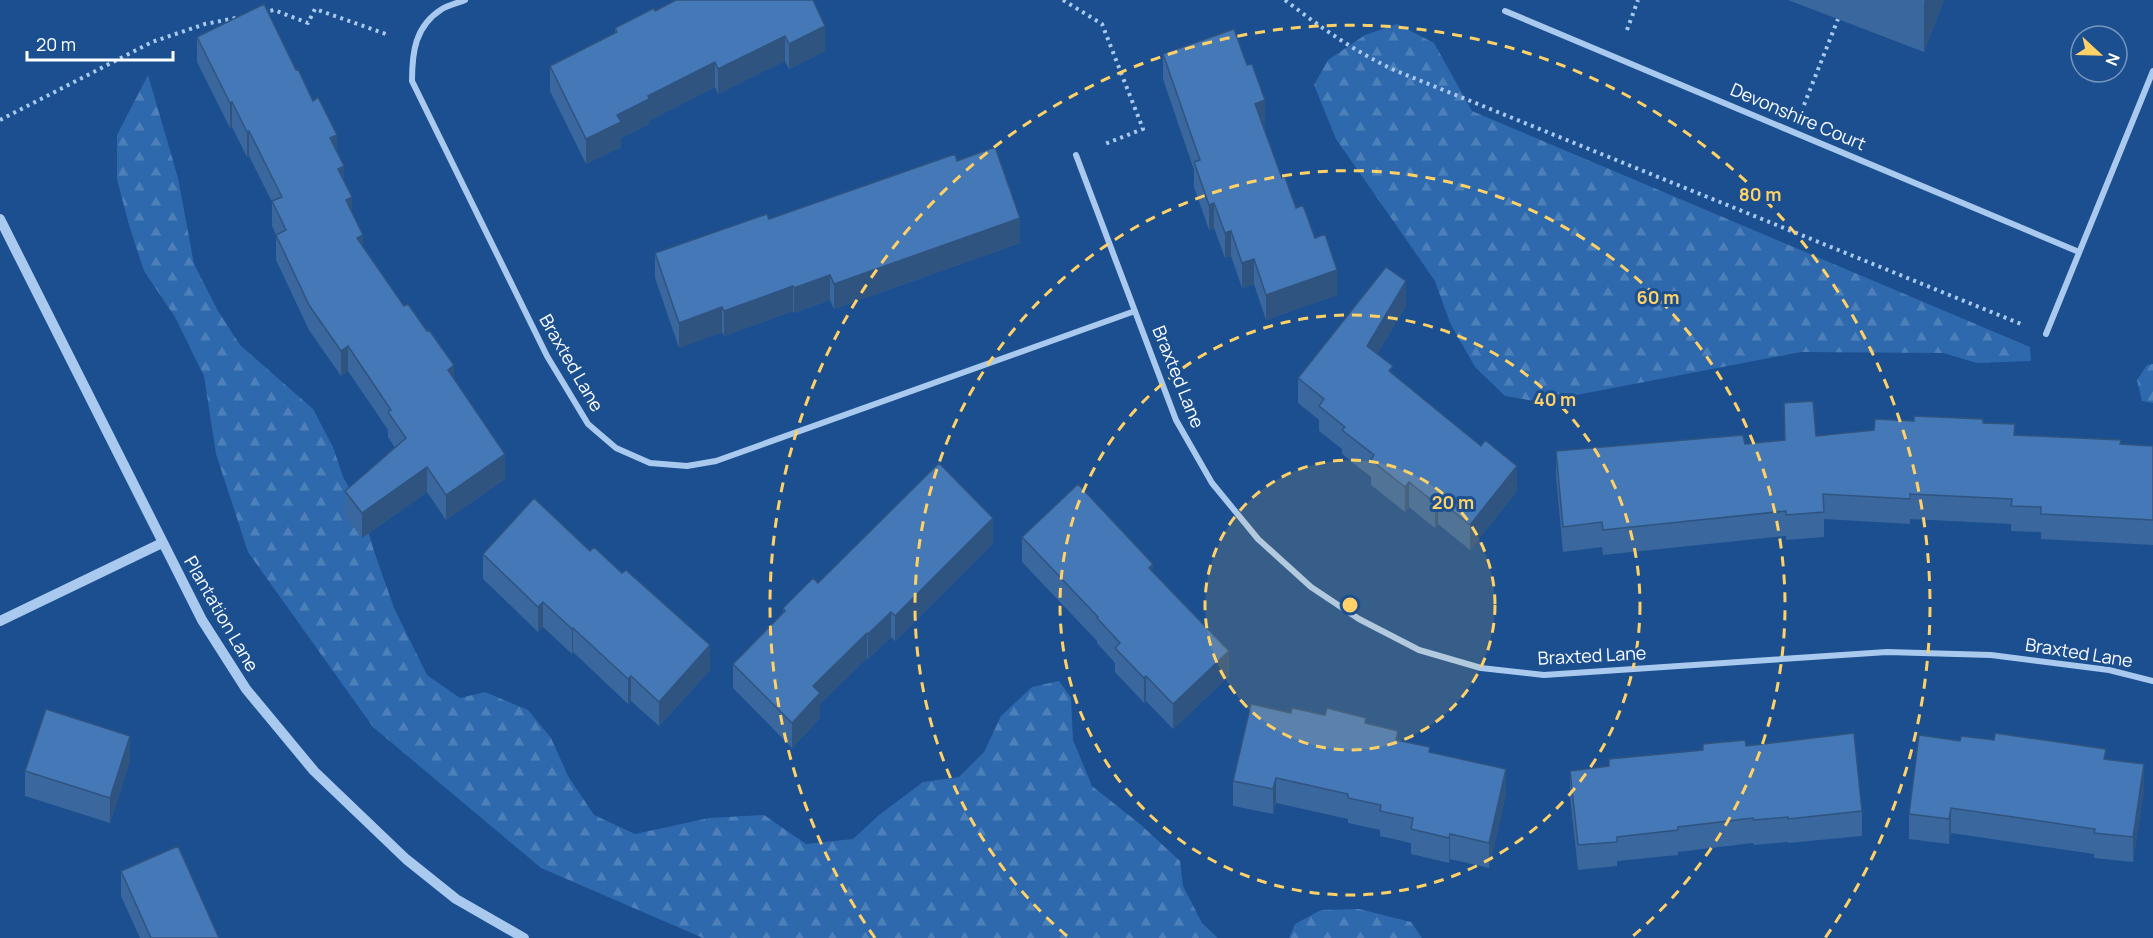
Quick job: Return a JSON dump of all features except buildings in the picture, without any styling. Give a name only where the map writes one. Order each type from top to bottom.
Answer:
[{"type":"street","name":"Braxted Lane","points":[[465,0],[442,9],[422,28],[412,54],[412,81],[547,356],[588,424],[616,448],[650,463],[687,466],[716,461],[1135,311]]},
{"type":"street","name":"Devonshire Court","points":[[1505,11],[2079,252]]},
{"type":"street","points":[[2046,334],[2153,71]]},
{"type":"street","name":"Braxted Lane","points":[[1076,155],[1176,420],[1212,483],[1258,539],[1311,587],[1359,620],[1419,650],[1481,668],[1544,675],[1887,652],[1991,655],[2109,670],[2153,681]]},
{"type":"street","name":"Plantation Lane","points":[[0,219],[201,620],[246,688],[314,771],[406,859],[456,899],[524,938]]},
{"type":"street","points":[[0,621],[162,543]]},
{"type":"path","points":[[1063,0],[1102,24],[1143,129],[1076,155]]},
{"type":"path","points":[[1285,0],[1355,50],[1394,70],[2046,334]]},
{"type":"path","points":[[262,12],[274,10],[308,22],[315,9],[416,45]]},
{"type":"path","points":[[0,120],[152,42],[205,24],[251,15]]},
{"type":"path","points":[[1794,132],[1838,19]]},
{"type":"green space","points":[[1397,24],[1434,43],[1472,111],[2030,347],[2031,361],[1977,363],[1943,353],[1801,352],[1540,402],[1505,396],[1475,367],[1450,323],[1435,281],[1336,139],[1314,85],[1328,60],[1365,35]]},
{"type":"green space","points":[[148,75],[178,178],[194,264],[218,311],[240,345],[313,409],[333,447],[343,477],[362,510],[394,608],[427,675],[460,698],[485,692],[528,710],[551,738],[568,776],[594,815],[635,834],[709,818],[764,815],[806,844],[853,839],[879,815],[923,782],[959,777],[984,752],[1001,716],[1032,687],[1059,681],[1071,698],[1073,740],[1092,786],[1140,824],[1180,861],[1183,886],[1202,923],[1218,938],[703,938],[541,868],[373,727],[248,552],[216,454],[204,376],[175,317],[144,271],[117,179],[117,135]]},
{"type":"green space","points":[[2153,364],[2153,403],[2142,401],[2137,380],[2147,365]]},
{"type":"green space","points":[[1359,909],[1411,922],[1422,938],[1289,938],[1295,924],[1321,910]]}]
